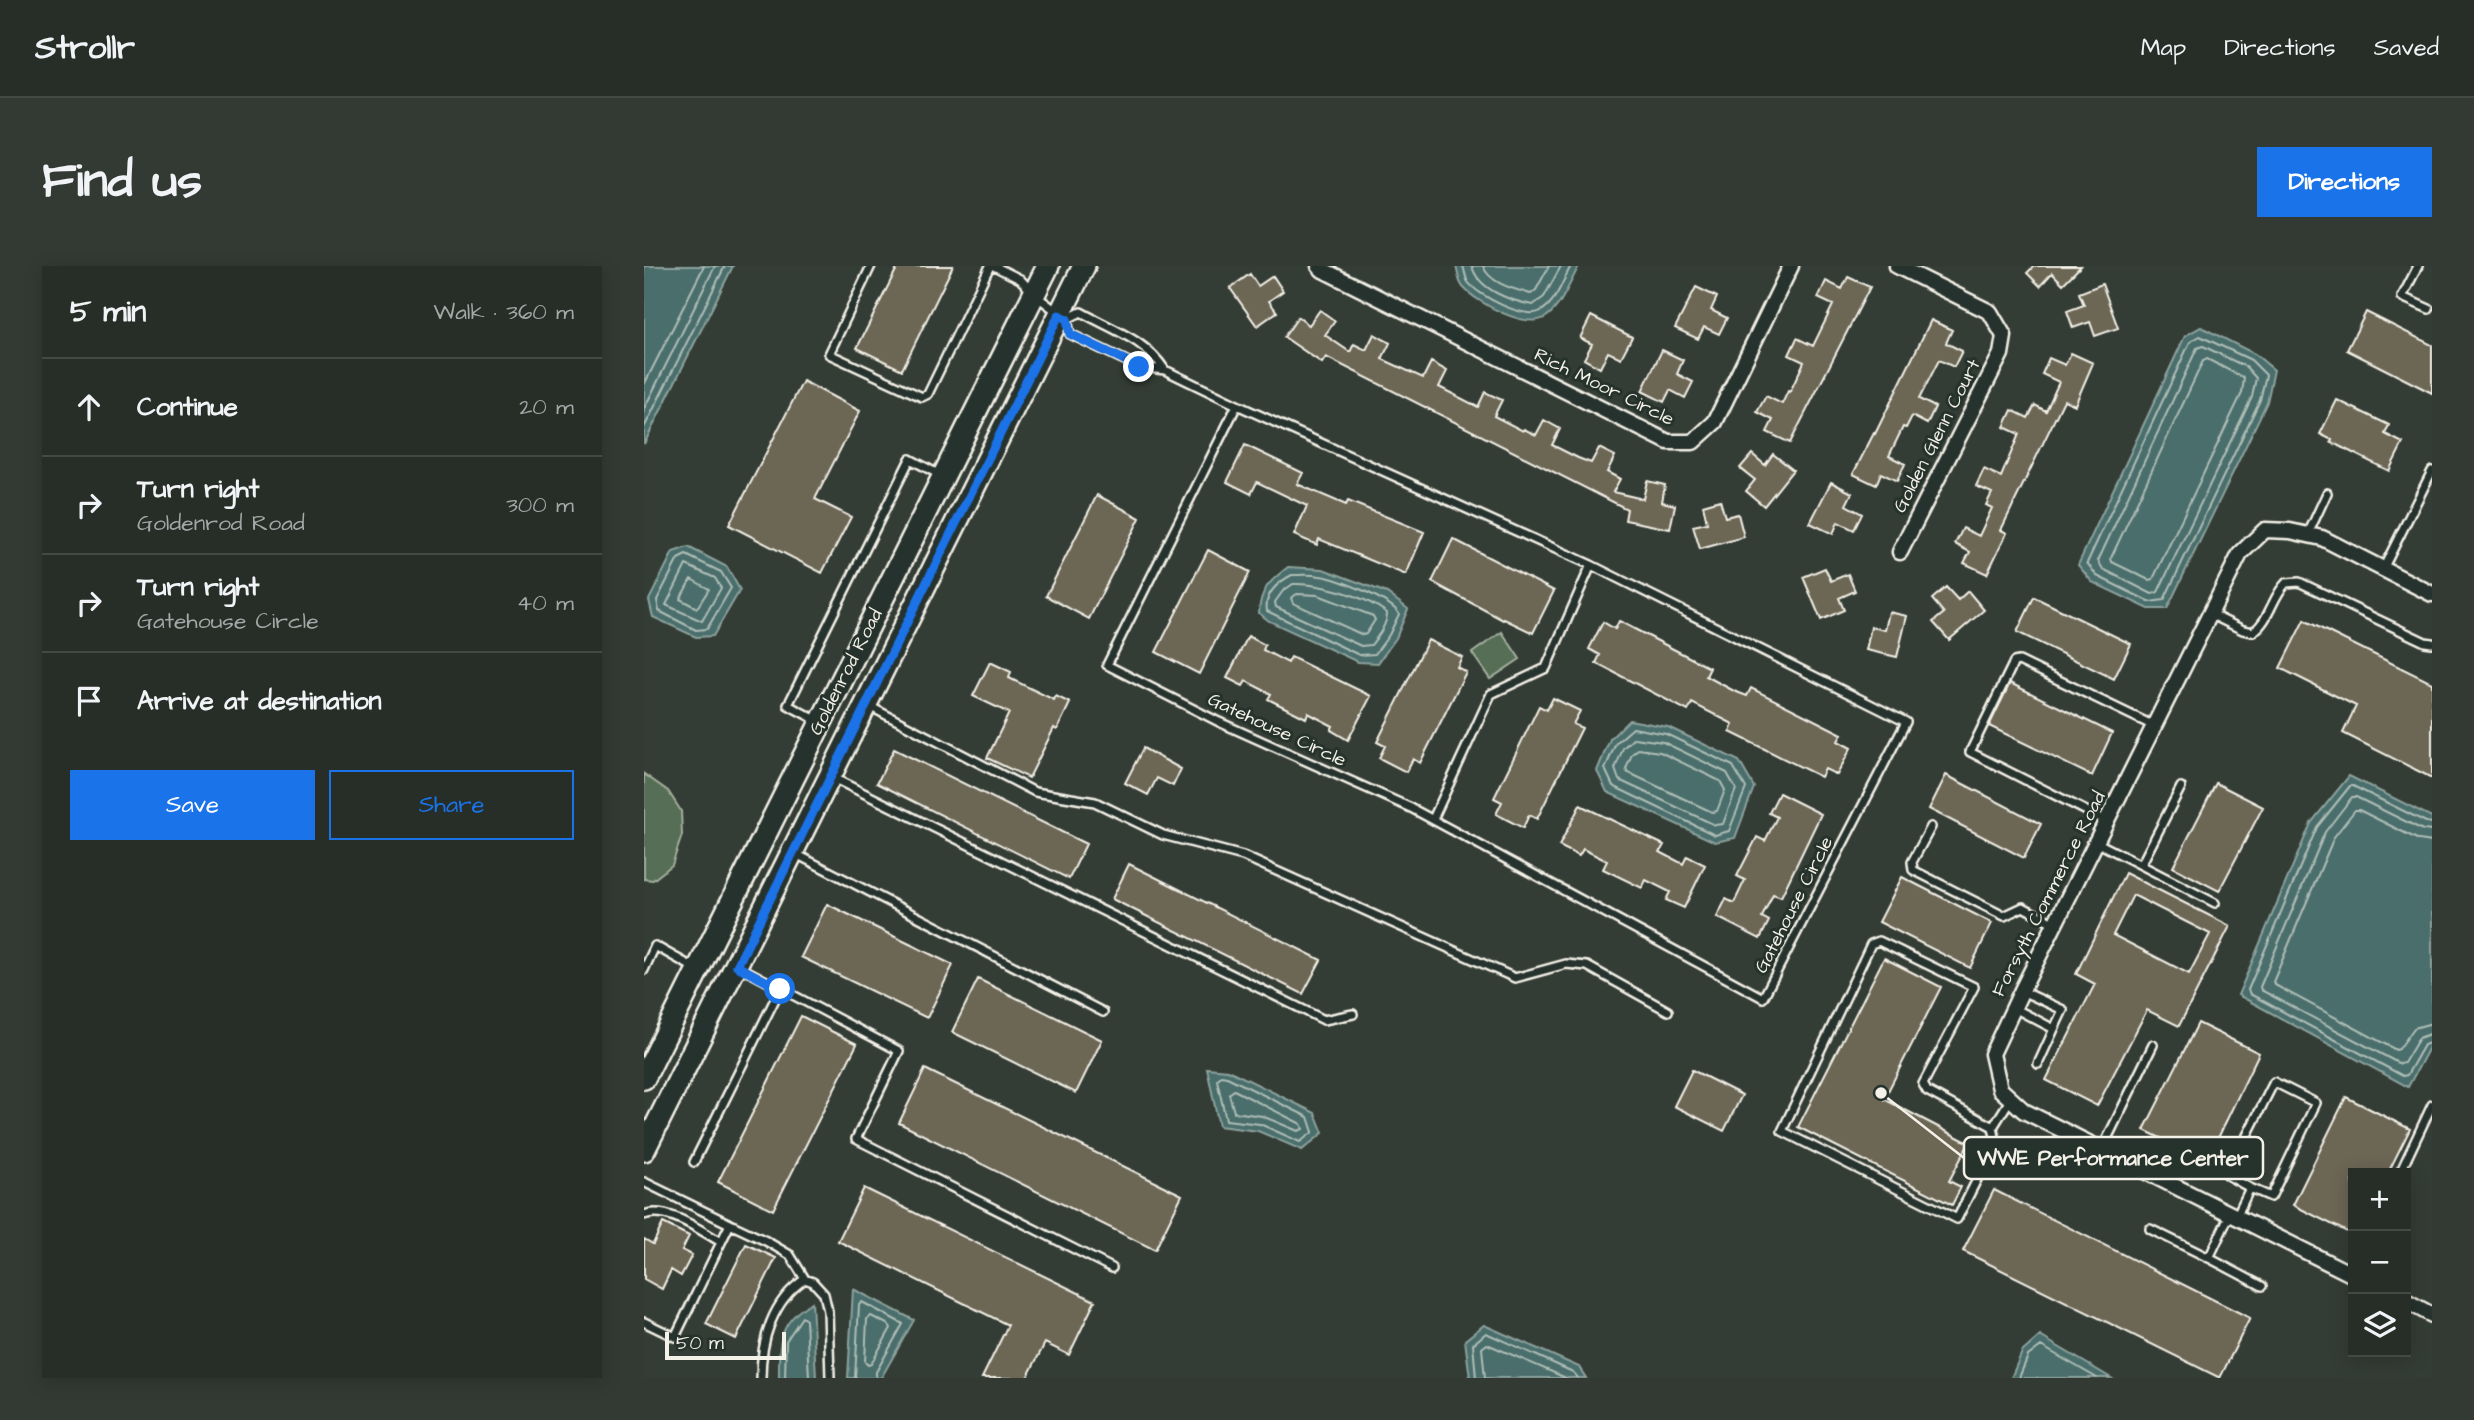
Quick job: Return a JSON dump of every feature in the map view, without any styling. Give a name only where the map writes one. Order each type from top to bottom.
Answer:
[{"type":"main road","name":"Goldenrod Road","points":[[644,1078],[1048,266]]},
{"type":"main road","name":"Goldenrod Road","points":[[644,1150],[1063,317],[1084,266]]},
{"type":"main road","points":[[724,917],[726,948],[737,966]]},
{"type":"main road","points":[[697,970],[705,986],[703,1012],[708,1023]]},
{"type":"street","name":"Rich Moor Circle","points":[[1319,266],[1668,442],[1693,442],[1715,422],[1791,266]]},
{"type":"street","name":"Golden Glenn Court","points":[[1897,266],[1990,312],[2004,336],[2001,354],[1900,552]]},
{"type":"street","name":"Forsyth Commerce Road","points":[[2348,1269],[2233,1216],[2024,1111],[2000,1089],[1992,1054],[2240,554],[2265,530],[2308,535],[2322,538],[2432,594]]},
{"type":"street","points":[[2411,1304],[2432,1315]]},
{"type":"lane","points":[[872,266],[829,354],[922,397],[928,394],[992,266],[1020,279],[1034,295],[1063,317]]},
{"type":"lane","points":[[2418,266],[2402,297],[2429,309]]},
{"type":"lane","name":"Gatehouse Circle","points":[[1165,369],[1156,355],[1081,312],[1063,317],[1070,334],[1139,367],[1165,369],[1237,405],[1591,565],[1906,722],[1763,998],[1433,819],[1219,722],[1107,665],[1237,405]]},
{"type":"lane","points":[[821,723],[788,705],[856,566],[910,459],[944,477]]},
{"type":"lane","points":[[2383,569],[2432,471]]},
{"type":"lane","points":[[2308,535],[2327,493]]},
{"type":"lane","points":[[1433,819],[1491,694],[1546,667],[1591,565]]},
{"type":"lane","points":[[2210,614],[2253,632],[2261,626],[2278,590],[2286,583],[2299,582],[2424,642],[2432,643]]},
{"type":"lane","points":[[2106,822],[1970,752],[2014,662],[2019,661],[2154,726]]},
{"type":"lane","points":[[866,704],[1035,792],[1095,802],[1163,835],[1243,856],[1516,978],[1566,964],[1587,966],[1668,1011]]},
{"type":"lane","points":[[830,777],[1324,1020],[1353,1014]]},
{"type":"lane","points":[[2140,865],[2181,787]]},
{"type":"lane","points":[[1931,827],[1912,862],[1913,870],[2004,916],[2023,906],[2055,924]]},
{"type":"lane","points":[[2096,842],[2215,903]]},
{"type":"lane","points":[[793,853],[1103,1012]]},
{"type":"lane","points":[[1993,1127],[1927,1091],[1923,1084],[1973,987],[1879,941],[1871,944],[1782,1131],[1957,1219],[1996,1142],[1993,1127],[2011,1100]]},
{"type":"lane","points":[[644,970],[655,947],[697,970]]},
{"type":"lane","points":[[737,966],[899,1051],[856,1139],[1112,1268]]},
{"type":"lane","points":[[694,1162],[780,989]]},
{"type":"lane","points":[[2022,990],[2063,1010],[2038,1064]]},
{"type":"lane","points":[[2013,1007],[2054,1029]]},
{"type":"lane","points":[[2101,1150],[2153,1045]]},
{"type":"lane","points":[[2274,1082],[2316,1103],[2271,1197],[2250,1188],[2227,1175],[2274,1082]]},
{"type":"lane","points":[[2402,1168],[2432,1105]]},
{"type":"lane","points":[[644,1182],[790,1255],[805,1279],[824,1294],[828,1311],[830,1378]]},
{"type":"lane","points":[[2209,1258],[2250,1188]]},
{"type":"lane","points":[[644,1215],[652,1213],[675,1218],[721,1242]]},
{"type":"lane","points":[[644,1322],[676,1337],[730,1224]]},
{"type":"lane","points":[[2150,1229],[2262,1286]]},
{"type":"lane","points":[[761,1378],[761,1360],[768,1325],[786,1296],[805,1279]]},
{"type":"green space","points":[[1502,632],[1520,659],[1490,679],[1472,653]]},
{"type":"green space","points":[[644,774],[668,791],[681,811],[682,835],[672,865],[653,880],[644,879]]},
{"type":"water","points":[[644,266],[733,266],[644,444]]},
{"type":"water","points":[[1456,266],[1579,266],[1557,307],[1546,317],[1527,320],[1502,313],[1479,300],[1461,285]]},
{"type":"water","points":[[2201,327],[2255,354],[2274,370],[2267,402],[2167,609],[2149,609],[2092,582],[2078,565],[2185,336]]},
{"type":"water","points":[[688,547],[727,567],[740,590],[713,636],[696,637],[653,617],[649,600],[673,552]]},
{"type":"water","points":[[1288,567],[1323,569],[1387,593],[1408,609],[1396,638],[1378,663],[1358,662],[1269,621],[1259,613],[1261,598],[1267,586]]},
{"type":"water","points":[[1629,720],[1668,727],[1739,761],[1754,787],[1735,838],[1715,842],[1607,792],[1597,771],[1610,739]]},
{"type":"water","points":[[2349,776],[2432,817],[2432,1042],[2408,1087],[2238,995],[2311,823]]},
{"type":"water","points":[[1207,1068],[1228,1070],[1315,1113],[1323,1133],[1302,1150],[1258,1131],[1219,1126]]},
{"type":"water","points":[[853,1289],[914,1320],[881,1378],[848,1378]]},
{"type":"water","points":[[812,1302],[816,1378],[779,1378],[780,1343],[783,1334],[792,1317]]},
{"type":"water","points":[[1484,1325],[1579,1367],[1586,1378],[1470,1378],[1465,1340]]},
{"type":"water","points":[[2040,1336],[2111,1378],[2011,1378],[2022,1352]]},
{"type":"building","points":[[898,266],[953,266],[902,370],[857,348]]},
{"type":"building","points":[[2034,266],[2081,266],[2063,284],[2052,273],[2040,286],[2027,273]]},
{"type":"building","points":[[1250,274],[1258,286],[1273,276],[1283,291],[1269,301],[1277,312],[1257,326],[1230,288]]},
{"type":"building","points":[[1848,277],[1870,287],[1790,443],[1767,432],[1773,420],[1757,412],[1766,396],[1782,404],[1804,362],[1789,355],[1797,338],[1813,346],[1833,305],[1818,298],[1826,281],[1842,289]]},
{"type":"building","points":[[2102,284],[2118,328],[2095,336],[2090,322],[2073,328],[2067,311],[2084,305],[2079,293]]},
{"type":"building","points":[[1696,287],[1717,297],[1711,310],[1727,318],[1719,334],[1704,327],[1698,339],[1675,328]]},
{"type":"building","points":[[1320,310],[1335,321],[1325,335],[1350,352],[1354,344],[1366,350],[1374,334],[1390,343],[1382,359],[1423,378],[1431,362],[1447,371],[1439,387],[1478,407],[1485,392],[1502,400],[1494,416],[1523,431],[1524,429],[1536,435],[1544,420],[1560,429],[1552,445],[1591,463],[1599,448],[1615,456],[1607,472],[1620,479],[1613,492],[1643,499],[1647,481],[1665,485],[1662,502],[1675,505],[1670,529],[1625,520],[1627,509],[1326,357],[1322,363],[1284,337],[1298,317],[1309,325]]},
{"type":"building","points":[[2366,312],[2432,345],[2432,393],[2347,350]]},
{"type":"building","points":[[1591,316],[1632,337],[1621,358],[1608,352],[1600,368],[1584,359],[1592,344],[1580,338]]},
{"type":"building","points":[[1931,320],[1952,330],[1946,343],[1962,351],[1954,367],[1939,360],[1919,399],[1935,407],[1927,424],[1912,416],[1906,428],[1903,427],[1889,456],[1905,464],[1897,481],[1881,473],[1876,485],[1853,474]]},
{"type":"building","points":[[1662,350],[1683,360],[1677,374],[1693,382],[1685,398],[1670,390],[1664,402],[1642,391]]},
{"type":"building","points":[[2071,353],[2093,363],[2075,405],[2064,400],[2001,530],[2007,533],[1987,574],[1964,563],[1970,552],[1955,544],[1963,528],[1979,536],[1992,508],[1986,505],[1992,493],[1976,486],[1984,469],[2001,477],[2019,434],[2004,427],[2012,410],[2028,418],[2035,405],[2046,411],[2059,382],[2042,374],[2049,358],[2065,365]]},
{"type":"building","points":[[803,381],[860,411],[815,499],[851,517],[822,573],[729,525]]},
{"type":"building","points":[[2337,400],[2389,425],[2385,434],[2403,443],[2389,471],[2320,434]]},
{"type":"building","points":[[1245,445],[1303,473],[1297,484],[1346,505],[1348,501],[1424,532],[1406,575],[1319,539],[1317,545],[1294,535],[1307,506],[1257,482],[1251,494],[1227,482]]},
{"type":"building","points":[[1752,454],[1765,465],[1773,454],[1793,470],[1764,506],[1746,491],[1755,480],[1740,468]]},
{"type":"building","points":[[1831,482],[1852,493],[1846,505],[1862,514],[1854,530],[1838,522],[1833,534],[1810,523]]},
{"type":"building","points":[[1097,495],[1140,518],[1089,619],[1046,596]]},
{"type":"building","points":[[1720,500],[1725,517],[1738,514],[1744,537],[1700,549],[1693,526],[1707,523],[1703,505]]},
{"type":"building","points":[[1453,539],[1554,591],[1533,633],[1432,582]]},
{"type":"building","points":[[1208,550],[1250,572],[1199,674],[1156,652]]},
{"type":"building","points":[[1825,568],[1831,581],[1848,574],[1855,591],[1839,598],[1844,610],[1821,620],[1803,577]]},
{"type":"building","points":[[1946,587],[1958,600],[1968,591],[1984,610],[1949,640],[1933,622],[1944,613],[1932,599]]},
{"type":"building","points":[[2034,597],[2131,644],[2114,679],[2017,632]]},
{"type":"building","points":[[1889,612],[1907,616],[1897,657],[1866,650],[1871,627],[1885,630]]},
{"type":"building","points":[[2304,620],[2432,683],[2432,778],[2343,733],[2356,706],[2280,668]]},
{"type":"building","points":[[1619,621],[1710,668],[1706,676],[1734,691],[1747,696],[1751,688],[1842,734],[1838,741],[1851,748],[1837,775],[1825,769],[1821,777],[1730,732],[1733,724],[1692,703],[1688,711],[1596,663],[1600,655],[1589,649],[1603,622],[1615,629]]},
{"type":"building","points":[[1248,636],[1265,645],[1263,650],[1288,663],[1291,657],[1371,696],[1348,740],[1331,730],[1333,726],[1308,713],[1306,718],[1268,699],[1271,694],[1246,681],[1243,686],[1227,678]]},
{"type":"building","points":[[1428,640],[1462,657],[1457,667],[1466,672],[1420,763],[1413,759],[1406,772],[1379,758],[1385,746],[1377,742]]},
{"type":"building","points":[[990,662],[1011,672],[1009,678],[1054,700],[1056,696],[1070,703],[1029,778],[987,758],[1009,713],[973,696]]},
{"type":"building","points":[[2010,683],[2112,733],[2092,776],[1989,726]]},
{"type":"building","points":[[1553,698],[1580,711],[1573,724],[1582,728],[1537,819],[1529,815],[1523,828],[1496,814],[1502,802],[1494,798],[1539,706],[1547,710]]},
{"type":"building","points":[[1143,748],[1181,769],[1173,786],[1157,778],[1148,795],[1125,783]]},
{"type":"building","points":[[894,749],[1086,844],[1069,879],[877,783]]},
{"type":"building","points":[[1946,775],[2041,824],[2024,858],[1929,809]]},
{"type":"building","points":[[2216,783],[2263,807],[2219,891],[2173,867]]},
{"type":"building","points":[[1779,793],[1821,814],[1781,897],[1773,894],[1762,917],[1769,921],[1760,939],[1717,917],[1726,899],[1734,903],[1745,880],[1737,876],[1757,837],[1765,841],[1777,817],[1769,813]]},
{"type":"building","points":[[1580,805],[1664,845],[1660,852],[1683,864],[1687,856],[1705,865],[1684,908],[1666,900],[1670,892],[1646,880],[1642,888],[1603,869],[1607,861],[1583,849],[1579,856],[1559,846]]},
{"type":"building","points":[[1129,864],[1321,960],[1303,994],[1112,899]]},
{"type":"building","points":[[2125,873],[2230,926],[2179,1026],[2147,1010],[2097,1106],[2046,1080],[2095,984],[2076,974]],"holes":[[[2133,895],[2210,934],[2189,974],[2113,935]]]},
{"type":"building","points":[[1902,877],[1992,923],[1970,968],[1879,922]]},
{"type":"building","points":[[827,904],[953,965],[927,1018],[801,957]]},
{"type":"building","points":[[1884,958],[1941,987],[1884,1099],[1969,1143],[1949,1181],[1961,1187],[1952,1205],[1798,1127]]},
{"type":"building","points":[[978,979],[1102,1040],[1076,1093],[952,1032]]},
{"type":"building","points":[[801,1016],[857,1044],[773,1210],[718,1182]]},
{"type":"building","points":[[2198,1023],[2259,1053],[2207,1161],[2144,1130]]},
{"type":"building","points":[[925,1069],[1182,1195],[1155,1250],[899,1123]]},
{"type":"building","points":[[1692,1070],[1742,1095],[1724,1131],[1674,1106]]},
{"type":"building","points":[[2346,1097],[2410,1129],[2390,1168],[2348,1168],[2348,1232],[2293,1205]]},
{"type":"building","points":[[864,1188],[1095,1301],[1069,1355],[1045,1343],[1027,1378],[982,1378],[1008,1325],[838,1241]]},
{"type":"building","points":[[1994,1190],[2250,1318],[2220,1378],[1963,1251]]},
{"type":"building","points":[[663,1223],[689,1236],[682,1250],[692,1255],[681,1276],[671,1270],[662,1289],[644,1279],[644,1239],[653,1244]]},
{"type":"building","points":[[746,1244],[776,1258],[736,1339],[706,1324]]},
{"type":"place","name":"WWE Performance Center","points":[[1881,1093]]},
{"type":"route","points":[[780,989],[737,966],[1059,315],[1067,319],[1070,334],[1139,367]]}]
